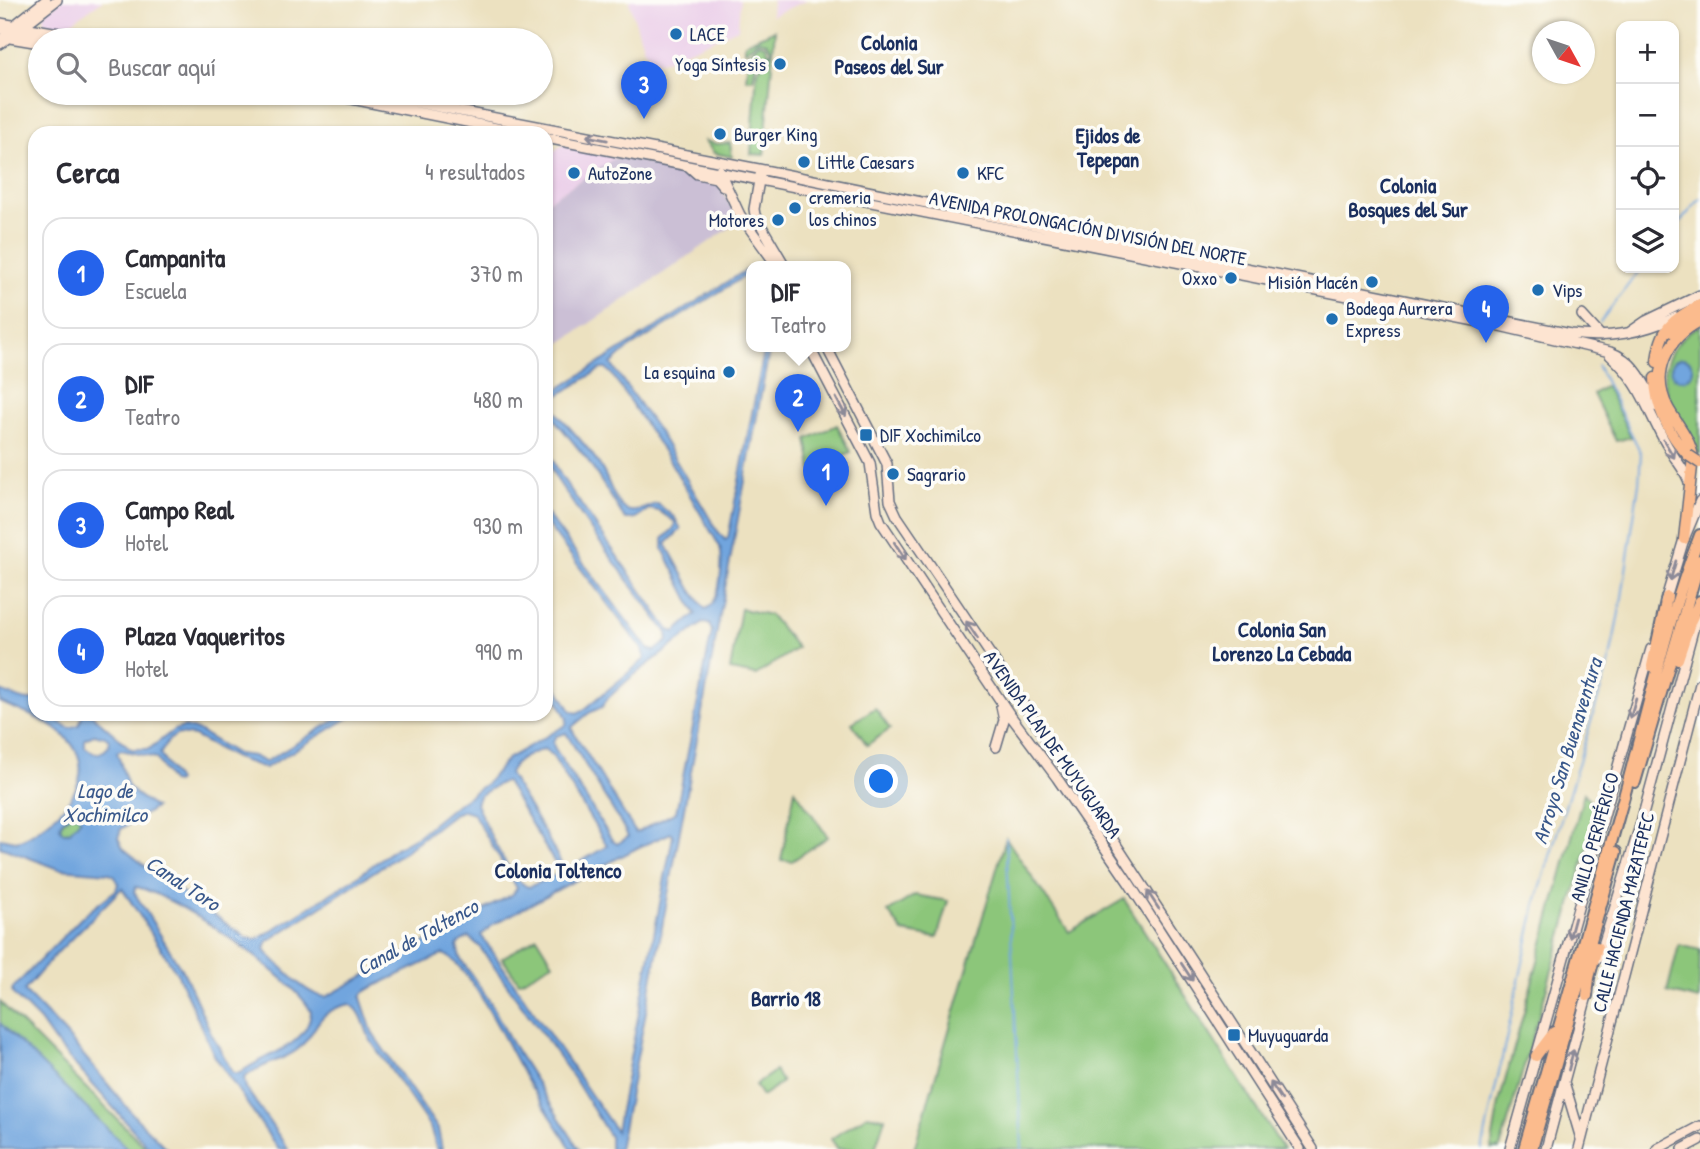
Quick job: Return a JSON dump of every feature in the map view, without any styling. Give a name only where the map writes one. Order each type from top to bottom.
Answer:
[{"type":"highway","name":"ANILLO PERIFÉRICO","points":[[1524,1149],[1621,811],[1647,709],[1688,567],[1700,535]]},
{"type":"highway","name":"ANILLO PERIFÉRICO","points":[[1532,1149],[1700,560]]},
{"type":"highway","points":[[1647,709],[1648,681],[1667,597]]},
{"type":"highway","points":[[1646,743],[1700,601]]},
{"type":"highway","points":[[1587,996],[1604,919],[1606,889]]},
{"type":"highway","points":[[1536,1056],[1559,1024]]},
{"type":"main road","points":[[6,34],[46,0]]},
{"type":"main road","points":[[6,34],[57,0]]},
{"type":"main road","points":[[39,14],[44,28]]},
{"type":"main road","points":[[6,34],[28,31]]},
{"type":"main road","points":[[6,34],[28,36]]},
{"type":"main road","points":[[6,34],[28,41]]},
{"type":"main road","points":[[381,105],[486,126]]},
{"type":"main road","points":[[423,105],[521,126]]},
{"type":"main road","points":[[553,133],[624,148],[688,166],[697,174],[719,180],[773,261]]},
{"type":"main road","points":[[553,139],[624,148]]},
{"type":"main road","name":"AVENIDA PROLONGACIÓN DIVISIÓN DEL NORTE","points":[[624,148],[712,160],[760,174],[1495,325],[1606,352],[1623,358],[1639,372],[1666,422]]},
{"type":"main road","points":[[712,160],[728,193]]},
{"type":"main road","name":"AVENIDA PROLONGACIÓN DIVISIÓN DEL NORTE","points":[[688,166],[720,172],[760,174],[1570,334],[1629,334],[1648,329],[1700,305]]},
{"type":"main road","points":[[760,174],[755,215],[782,261]]},
{"type":"main road","points":[[1629,334],[1646,321],[1700,295]]},
{"type":"main road","points":[[1657,362],[1672,332],[1685,320],[1700,312]]},
{"type":"main road","points":[[1582,315],[1601,336]]},
{"type":"main road","points":[[1676,317],[1664,333],[1657,362],[1655,390],[1666,422],[1683,449],[1700,463]]},
{"type":"main road","points":[[1684,538],[1691,486],[1692,452],[1666,402],[1661,371],[1665,354],[1674,340],[1700,321]]},
{"type":"main road","name":"AVENIDA PLAN DE MUYUGUARDA","points":[[812,352],[870,463],[881,522],[993,689],[1129,883],[1300,1149]]},
{"type":"main road","name":"AVENIDA PLAN DE MUYUGUARDA","points":[[829,352],[887,464],[893,509],[1080,785],[1313,1149]]},
{"type":"main road","points":[[1606,352],[1625,368],[1637,384],[1667,446],[1686,472],[1691,486]]},
{"type":"main road","points":[[1510,1149],[1684,538],[1700,501]]},
{"type":"main road","points":[[1546,1149],[1587,996],[1641,821],[1700,606]]},
{"type":"main road","name":"CALLE HACIENDA MAZATEPEC","points":[[1580,1145],[1700,684]]},
{"type":"main road","points":[[993,689],[1004,715],[996,747]]},
{"type":"main road","points":[[1565,1083],[1580,1145]]},
{"type":"main road","points":[[1657,1149],[1700,1126]]},
{"type":"main road","points":[[1669,1149],[1700,1132]]},
{"type":"main road","points":[[1683,1149],[1700,1140]]},
{"type":"shaded area","points":[[62,0],[103,0],[65,27],[44,23],[46,12]]},
{"type":"shaded area","points":[[740,0],[738,29],[661,62],[651,60],[644,49],[629,2]]},
{"type":"shaded area","points":[[772,0],[807,0],[771,16]]},
{"type":"shaded area","points":[[564,144],[615,158],[553,198],[553,151]]},
{"type":"shaded area","points":[[615,158],[682,170],[692,178],[717,183],[740,221],[553,348],[553,198]]},
{"type":"green space","points":[[775,30],[764,155],[751,154],[757,70],[768,59],[772,50],[767,42],[758,40],[745,51],[745,43]]},
{"type":"green space","points":[[759,43],[766,45],[769,53],[755,67],[753,79],[746,79],[749,53]]},
{"type":"green space","points":[[705,141],[716,144],[730,143],[732,157],[714,153]]},
{"type":"green space","points":[[1700,325],[1700,454],[1670,401],[1665,373],[1676,345]]},
{"type":"green space","points":[[1606,386],[1631,437],[1616,441],[1593,394]]},
{"type":"green space","points":[[837,425],[851,452],[812,469],[807,439]]},
{"type":"green space","points":[[741,609],[770,615],[797,648],[756,675],[730,670]]},
{"type":"green space","points":[[875,708],[890,729],[867,745],[852,723]]},
{"type":"green space","points":[[795,790],[828,837],[792,861],[781,860]]},
{"type":"green space","points":[[1584,793],[1598,812],[1500,1149],[1491,1149],[1499,1103]]},
{"type":"green space","points":[[70,814],[78,814],[81,819],[72,831],[62,832],[60,825]]},
{"type":"green space","points":[[1006,838],[1069,932],[1124,899],[1283,1149],[914,1149]]},
{"type":"green space","points":[[915,895],[948,901],[937,938],[903,932],[888,912]]},
{"type":"green space","points":[[537,937],[553,963],[519,982],[502,958]]},
{"type":"green space","points":[[1679,945],[1700,950],[1699,1000],[1667,992]]},
{"type":"green space","points":[[0,1002],[147,1149],[0,1149]]},
{"type":"green space","points":[[775,1071],[782,1082],[762,1096],[755,1085]]},
{"type":"green space","points":[[867,1115],[885,1118],[875,1149],[838,1149],[831,1139]]},
{"type":"water","name":"Lago de Xochimilco","points":[[746,270],[746,275],[628,349],[611,364],[659,432],[725,540],[728,538],[764,352],[769,352],[619,1149],[610,1149],[610,1137],[574,1078],[479,946],[469,937],[457,946],[460,958],[491,1003],[511,1042],[579,1149],[571,1149],[530,1085],[466,974],[443,954],[373,987],[363,993],[361,998],[373,1034],[438,1129],[442,1149],[437,1149],[430,1127],[371,1041],[358,1011],[350,1004],[338,1007],[323,1017],[297,1050],[256,1069],[244,1078],[246,1088],[288,1149],[278,1149],[214,1055],[178,975],[122,888],[52,958],[24,991],[65,1033],[136,1118],[167,1149],[150,1149],[54,1041],[40,1021],[12,993],[13,988],[83,916],[116,890],[118,884],[109,873],[59,869],[0,847],[0,838],[16,841],[23,839],[51,820],[73,794],[79,779],[80,764],[75,749],[62,734],[43,721],[58,721],[69,728],[79,725],[80,721],[99,721],[131,749],[149,749],[174,730],[184,727],[197,730],[237,754],[253,756],[265,762],[333,721],[343,721],[265,768],[235,758],[194,736],[178,734],[169,740],[160,754],[177,781],[175,783],[171,782],[156,758],[121,750],[117,752],[128,786],[155,808],[121,829],[118,838],[123,848],[247,938],[258,939],[419,835],[487,783],[507,759],[566,725],[567,718],[553,691],[553,680],[571,711],[577,713],[645,659],[642,649],[553,532],[553,522],[648,649],[655,651],[668,641],[667,633],[556,478],[553,461],[561,476],[669,630],[675,632],[696,614],[663,549],[663,539],[674,528],[675,522],[659,511],[649,509],[634,519],[625,519],[587,459],[553,418],[553,408],[593,456],[623,507],[634,511],[658,504],[675,518],[681,529],[666,544],[705,609],[710,606],[720,582],[720,547],[671,463],[611,373],[601,369],[553,398],[553,393]],"holes":[[[703,623],[709,624],[712,631],[676,812],[636,833],[572,727],[589,713],[602,707],[630,678]],[[566,733],[628,837],[617,844],[612,840],[553,742],[556,736]],[[94,735],[105,736],[109,743],[105,750],[94,753],[85,747],[85,739]],[[544,749],[552,755],[607,846],[568,869],[562,865],[509,774],[518,761]],[[506,782],[559,870],[558,874],[529,887],[522,883],[506,864],[476,804],[479,796]],[[464,810],[473,813],[517,888],[513,894],[326,997],[302,986],[267,953],[265,948],[268,941],[404,852],[453,814]],[[76,814],[81,819],[69,832],[62,832],[60,827],[65,818]],[[671,833],[673,836],[616,1131],[481,935],[494,924],[639,847]],[[136,887],[177,905],[259,959],[301,997],[311,1012],[308,1024],[302,1034],[283,1049],[240,1073],[233,1073],[211,1033],[185,975],[134,892]]]},
{"type":"water","points":[[1678,358],[1686,358],[1693,365],[1693,373],[1686,380],[1678,380],[1671,373],[1671,365]]},
{"type":"water","name":"Lago de Xochimilco","points":[[0,691],[28,700],[28,714],[0,702]]},
{"type":"water","points":[[0,1023],[128,1149],[0,1149]]},
{"type":"waterway","name":"Arroyo San Buenaventura","points":[[1679,223],[1700,199]]},
{"type":"waterway","name":"Arroyo San Buenaventura","points":[[1600,322],[1637,273]]},
{"type":"waterway","name":"Arroyo San Buenaventura","points":[[1482,1149],[1537,899],[1610,659],[1639,483],[1641,453],[1597,365]]},
{"type":"waterway","points":[[1006,838],[1022,1149]]},
{"type":"place","name":"LACE","points":[[676,34]]},
{"type":"place","name":"Yoga Síntesis","points":[[780,64]]},
{"type":"place","name":"Campo Real","points":[[644,119]]},
{"type":"place","name":"Burger King","points":[[720,134]]},
{"type":"place","name":"Little Caesars","points":[[804,162]]},
{"type":"place","name":"AutoZone","points":[[574,173]]},
{"type":"place","name":"KFC","points":[[963,173]]},
{"type":"place","name":"cremeria los chinos","points":[[795,208]]},
{"type":"place","name":"Motores","points":[[778,220]]},
{"type":"place","name":"Oxxo","points":[[1231,278]]},
{"type":"place","name":"Misión Macén","points":[[1372,282]]},
{"type":"place","name":"Vips","points":[[1538,290]]},
{"type":"place","name":"Bodega Aurrera Express","points":[[1332,319]]},
{"type":"place","name":"Plaza Vaqueritos","points":[[1486,343]]},
{"type":"place","name":"La esquina","points":[[729,372]]},
{"type":"place","name":"DIF","points":[[798,432]]},
{"type":"place","name":"DIF Xochimilco","points":[[866,435]]},
{"type":"place","name":"Sagrario","points":[[893,474]]},
{"type":"place","name":"Campanita","points":[[826,506]]},
{"type":"place","name":"Muyuguarda","points":[[1234,1035]]},
{"type":"district","name":"Colonia Paseos del Sur","points":[[889,54]]},
{"type":"district","name":"Ejidos de Tepepan","points":[[1108,147]]},
{"type":"district","name":"Colonia Bosques del Sur","points":[[1408,197]]},
{"type":"district","name":"Colonia San Lorenzo La Cebada","points":[[1282,641]]},
{"type":"district","name":"Colonia Toltenco","points":[[558,870]]},
{"type":"district","name":"Barrio 18","points":[[786,998]]},
{"type":"water label","name":"Canal Toro","points":[[183,883]]},
{"type":"water label","name":"Canal de Toltenco","points":[[417,937]]}]
